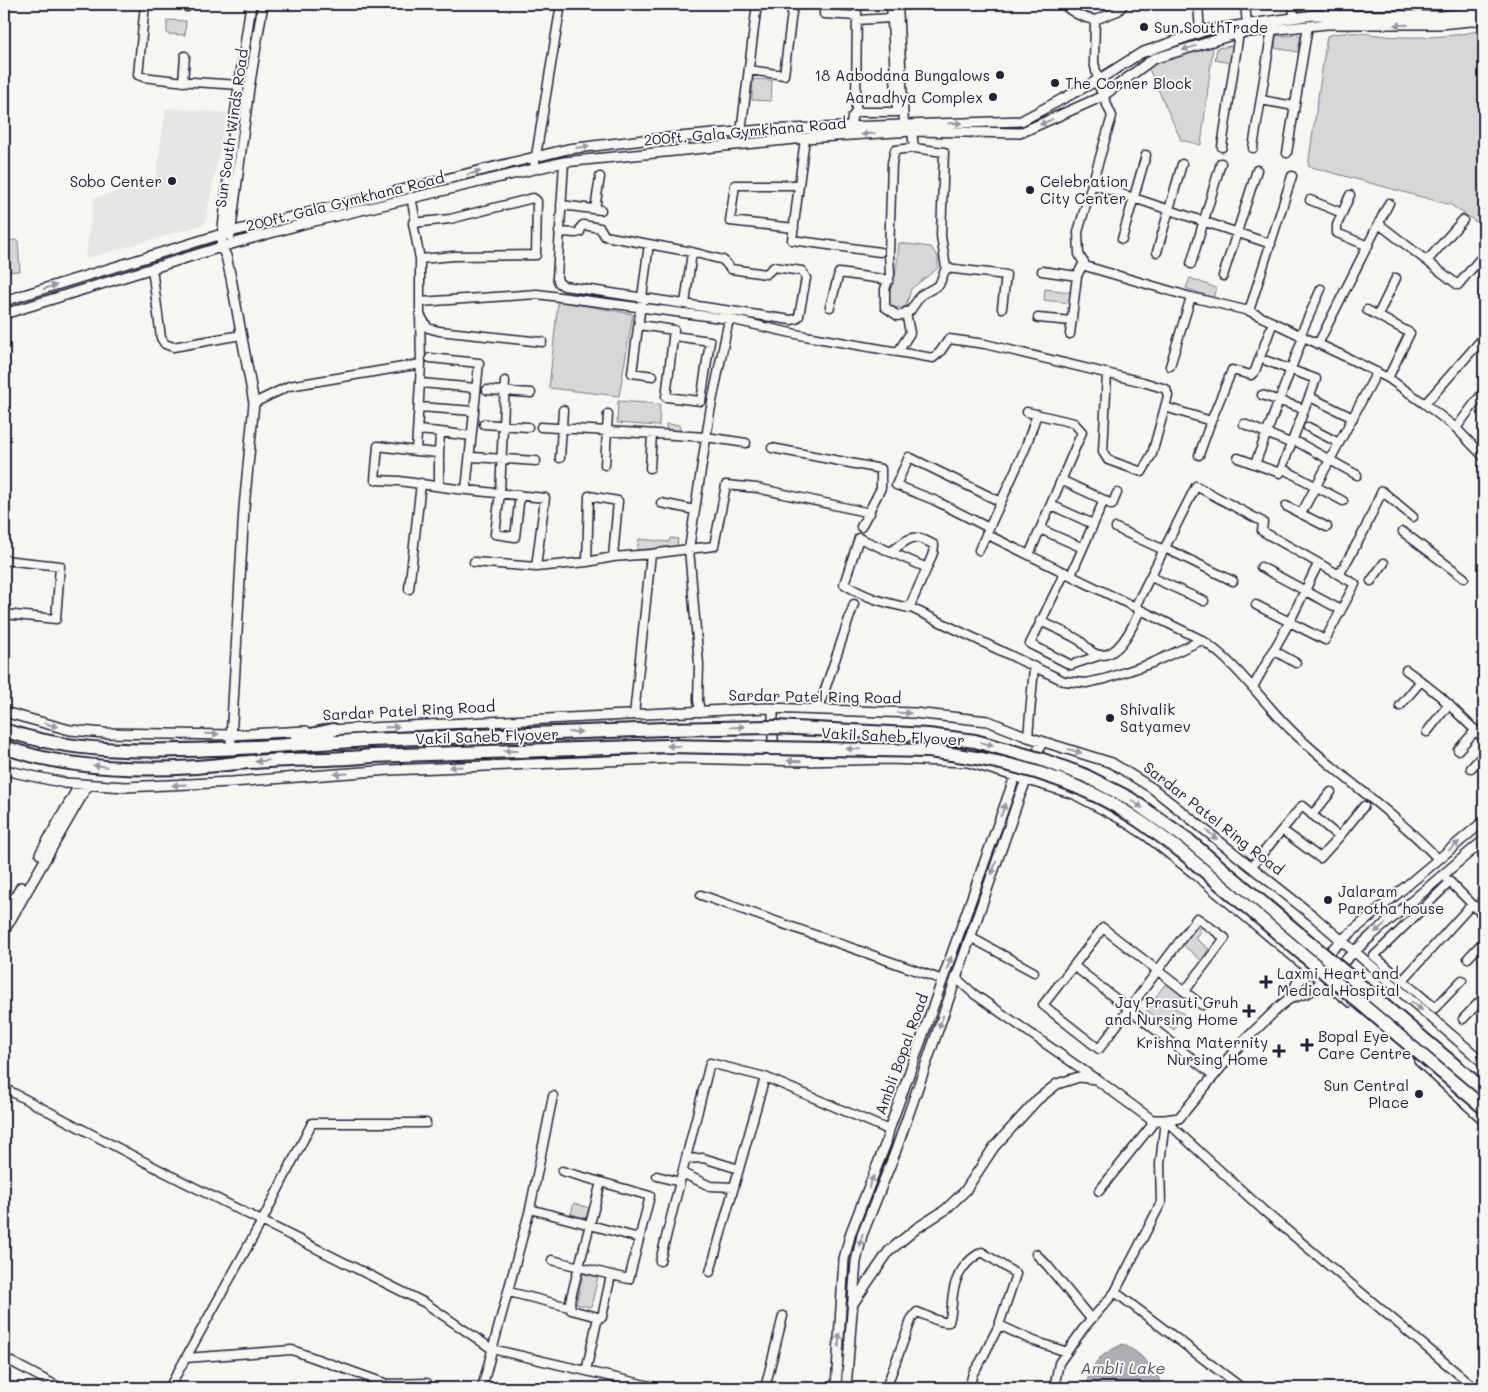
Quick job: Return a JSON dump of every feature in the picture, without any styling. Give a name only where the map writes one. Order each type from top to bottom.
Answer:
[{"type":"highway","name":"Vakil Saheb Flyover","points":[[364,737],[776,727],[937,736],[975,741],[1040,759],[1084,775],[1129,798],[1187,839],[1484,1090]]},
{"type":"highway","name":"Sardar Patel Ring Road","points":[[4,730],[28,738],[76,747],[165,751],[258,747],[364,737]]},
{"type":"highway","points":[[258,747],[333,730]]},
{"type":"highway","name":"Vakil Saheb Flyover","points":[[367,757],[667,746],[928,751],[968,755],[1031,770],[1066,782],[1100,797],[1136,818],[1182,852],[1484,1108]]},
{"type":"highway","points":[[4,747],[67,763],[114,767],[194,767],[367,757]]},
{"type":"street","points":[[145,4],[138,75],[183,82],[240,85]]},
{"type":"street","points":[[227,233],[240,85],[251,4]]},
{"type":"street","name":"Sun South Winds Road","points":[[241,335],[225,245],[263,4]]},
{"type":"street","points":[[534,168],[561,4]]},
{"type":"street","points":[[741,132],[757,4]]},
{"type":"street","points":[[749,70],[784,75],[793,4]]},
{"type":"street","points":[[824,4],[824,14],[857,18],[892,18]]},
{"type":"street","points":[[851,126],[852,117],[856,112],[857,4]]},
{"type":"street","points":[[856,112],[897,112],[891,4]]},
{"type":"street","points":[[898,4],[904,124]]},
{"type":"street","points":[[1063,4],[1074,13],[1095,20],[1118,11],[1124,4]]},
{"type":"street","points":[[1198,4],[1200,32]]},
{"type":"street","points":[[1246,4],[1247,24]]},
{"type":"street","points":[[1294,4],[1294,17]]},
{"type":"street","points":[[1328,4],[1329,15]]},
{"type":"street","points":[[4,301],[227,233],[578,148],[644,140],[741,132],[851,126],[1021,121],[1098,80],[1141,53],[1200,32],[1294,17],[1329,15],[1440,16],[1484,11]]},
{"type":"street","name":"200ft. Gala Gymkhana Road","points":[[4,314],[225,245],[306,223],[564,162],[805,138],[912,131],[1020,133],[1103,96],[1153,59],[1239,34],[1331,24],[1440,24],[1471,13],[1484,18]]},
{"type":"street","points":[[1095,20],[1094,62],[1103,96],[1112,116],[1078,232],[1079,254],[1086,266],[1191,297],[1250,311],[1273,322],[1388,378],[1456,428],[1484,457]]},
{"type":"street","points":[[1287,153],[1308,26]]},
{"type":"street","points":[[1253,148],[1272,29]]},
{"type":"street","points":[[1222,147],[1239,34]]},
{"type":"street","points":[[183,82],[185,56]]},
{"type":"street","points":[[1261,100],[1294,106]]},
{"type":"street","points":[[912,131],[914,148]]},
{"type":"street","points":[[805,138],[792,240],[880,252]]},
{"type":"street","points":[[914,148],[944,152],[941,236],[946,268],[939,285],[921,295],[910,311],[898,316],[884,307],[885,289],[890,276],[892,163],[895,150],[914,148]]},
{"type":"street","points":[[1122,239],[1146,155]]},
{"type":"street","points":[[559,232],[580,232],[581,227],[584,225],[600,228],[605,236],[692,252],[723,260],[731,269],[766,274],[774,266],[802,271],[806,278],[799,316],[791,320],[564,286],[559,283],[557,278],[559,232],[564,162]]},
{"type":"street","points":[[1191,264],[1221,163]]},
{"type":"street","points":[[1157,252],[1182,164]]},
{"type":"street","points":[[1223,276],[1256,170]]},
{"type":"street","points":[[1250,311],[1292,176]]},
{"type":"street","points":[[561,205],[598,209],[600,177]]},
{"type":"street","points":[[1092,184],[1271,244]]},
{"type":"street","points":[[794,228],[730,221],[735,185],[799,185]]},
{"type":"street","points":[[1350,195],[1337,225],[1337,233],[1368,246]]},
{"type":"street","points":[[411,197],[415,217],[413,223],[420,259],[421,364],[416,451]]},
{"type":"street","points":[[413,223],[450,219],[533,198],[537,201],[536,256],[454,256],[420,259]]},
{"type":"street","points":[[1310,200],[1342,213]]},
{"type":"street","points":[[1318,344],[1390,203]]},
{"type":"street","points":[[1427,261],[1463,220]]},
{"type":"street","points":[[1379,224],[1458,285],[1484,254]]},
{"type":"street","points":[[649,244],[632,373],[653,376]]},
{"type":"street","points":[[684,304],[692,252]]},
{"type":"street","points":[[1070,334],[1077,276],[1084,262]]},
{"type":"street","points":[[152,268],[161,338],[165,344],[173,347],[241,335],[254,403],[244,508],[230,748]]},
{"type":"street","points":[[946,268],[1006,275],[1002,308]]},
{"type":"street","points":[[1042,271],[1077,276]]},
{"type":"street","points":[[830,307],[839,273],[889,280]]},
{"type":"street","points":[[1378,315],[1396,278]]},
{"type":"street","points":[[1255,464],[1321,289]]},
{"type":"street","points":[[420,302],[537,294],[729,320],[806,336],[932,358],[940,352],[949,339],[985,344],[1106,373],[1166,389],[1168,396],[1166,407],[1152,454],[1142,472],[1108,460],[1103,452],[1106,373]]},
{"type":"street","points":[[1170,366],[1191,297]]},
{"type":"street","points":[[1367,310],[1410,333],[1388,378]]},
{"type":"street","points":[[898,352],[910,333],[906,312]]},
{"type":"street","points":[[420,314],[428,328],[542,342]]},
{"type":"street","points":[[1038,318],[1072,321]]},
{"type":"street","points":[[700,712],[698,700],[699,664],[689,549],[706,437],[729,320]]},
{"type":"street","points":[[1199,455],[1232,370],[1251,375],[1255,371],[1273,322]]},
{"type":"street","points":[[639,325],[674,330],[666,397],[700,401],[710,341],[674,336]]},
{"type":"street","points":[[1425,404],[1484,337]]},
{"type":"street","points":[[430,358],[479,363],[466,490]]},
{"type":"street","points":[[1238,458],[1280,473],[1316,379],[1267,361]]},
{"type":"street","points":[[254,403],[289,386],[421,364]]},
{"type":"street","points":[[1301,514],[1377,372]]},
{"type":"street","points":[[505,381],[500,493],[495,534],[515,537],[520,495]]},
{"type":"street","points":[[420,383],[476,388]]},
{"type":"street","points":[[488,390],[531,394]]},
{"type":"street","points":[[1456,428],[1484,391]]},
{"type":"street","points":[[1262,395],[1304,409]]},
{"type":"street","points":[[1314,399],[1353,418]]},
{"type":"street","points":[[419,407],[474,411]]},
{"type":"street","points":[[1166,407],[1211,422]]},
{"type":"street","points":[[560,458],[563,410]]},
{"type":"street","points":[[1027,412],[1074,424],[1082,432],[1029,555]]},
{"type":"street","points":[[605,465],[608,414]]},
{"type":"street","points":[[979,550],[1026,449],[1037,414]]},
{"type":"street","points":[[484,424],[528,427]]},
{"type":"street","points":[[1244,424],[1290,443]]},
{"type":"street","points":[[541,427],[706,437],[746,443]]},
{"type":"street","points":[[1308,427],[1339,443]]},
{"type":"street","points":[[418,430],[471,436]]},
{"type":"street","points":[[439,486],[440,432]]},
{"type":"street","points":[[650,468],[652,434]]},
{"type":"street","points":[[1299,443],[1357,475]]},
{"type":"street","points":[[439,453],[378,446],[376,480],[545,498],[536,566]]},
{"type":"street","points":[[772,448],[881,470],[881,488],[861,528]]},
{"type":"street","points":[[473,456],[536,461]]},
{"type":"street","points":[[1001,502],[909,457],[896,485],[934,500],[1029,555],[1202,640],[1214,648],[1293,731],[1407,829],[1438,859]]},
{"type":"street","points":[[1287,471],[1342,501]]},
{"type":"street","points":[[1062,480],[1112,505],[1117,493]]},
{"type":"street","points":[[410,589],[421,484]]},
{"type":"street","points":[[474,562],[536,566],[586,562],[613,557],[714,546],[726,485],[757,488],[870,513]]},
{"type":"street","points":[[1104,500],[1083,548],[1040,621],[1030,644],[1033,647],[1071,665],[1100,655],[1110,654],[1123,643],[1151,576],[1196,486],[1263,522],[1262,531],[1355,584],[1325,640],[1256,605]]},
{"type":"street","points":[[1340,576],[1364,531],[1382,491],[1413,517]]},
{"type":"street","points":[[586,562],[589,496],[618,501],[613,557]]},
{"type":"street","points":[[661,504],[695,510]]},
{"type":"street","points":[[1051,505],[1093,524]]},
{"type":"street","points":[[1286,506],[1327,527]]},
{"type":"street","points":[[1116,528],[1233,581]]},
{"type":"street","points":[[1040,529],[1083,548]]},
{"type":"street","points":[[1403,532],[1464,578]]},
{"type":"street","points":[[890,552],[913,537],[921,537],[934,545],[933,554],[909,608]]},
{"type":"street","points":[[927,568],[859,538],[844,584],[864,596],[909,608],[1064,681],[1086,683],[1105,679],[1152,663],[1202,640]]},
{"type":"street","points":[[634,715],[651,554]]},
{"type":"street","points":[[4,560],[60,566],[56,619],[4,614]]},
{"type":"street","points":[[1371,582],[1384,563]]},
{"type":"street","points":[[1253,687],[1290,621],[1318,564]]},
{"type":"street","points":[[1261,567],[1341,610]]},
{"type":"street","points":[[1151,576],[1204,601]]},
{"type":"street","points":[[818,710],[854,604]]},
{"type":"street","points":[[1040,621],[1082,642],[1087,649],[1100,655]]},
{"type":"street","points":[[1274,650],[1296,663]]},
{"type":"street","points":[[1028,737],[1034,667]]},
{"type":"street","points":[[1406,670],[1449,704],[1484,739]]},
{"type":"street","points":[[1400,706],[1421,681]]},
{"type":"street","points":[[1427,732],[1449,704]]},
{"type":"street","points":[[773,708],[773,760]]},
{"type":"street","name":"Sardar Patel Ring Road","points":[[4,712],[78,731],[104,733],[231,735],[333,730],[364,737],[634,715],[773,708],[914,713],[988,721],[1028,737],[1098,757],[1137,778],[1252,866],[1355,951],[1484,1063]]},
{"type":"street","points":[[1458,750],[1476,730]]},
{"type":"street","name":"Ambli Bopal Road","points":[[836,1388],[844,1259],[851,1232],[886,1144],[889,1130],[1028,737]]},
{"type":"street","name":"Ambli Bopal Road","points":[[846,1388],[856,1262],[862,1235],[895,1153],[1026,780],[1042,741]]},
{"type":"street","points":[[1470,768],[1484,754]]},
{"type":"street","points":[[363,773],[367,757]]},
{"type":"street","points":[[4,769],[65,783],[125,787],[363,773],[679,758],[773,760],[890,759],[968,762],[1074,794],[1121,819],[1154,842],[1216,891],[1322,981],[1388,1032],[1484,1120]]},
{"type":"street","points":[[295,778],[296,760]]},
{"type":"street","points":[[4,918],[84,785]]},
{"type":"street","points":[[4,931],[84,785]]},
{"type":"street","points":[[1312,815],[1331,792]]},
{"type":"street","points":[[1252,866],[1302,806],[1338,837]]},
{"type":"street","points":[[1282,830],[1320,858],[1364,806]]},
{"type":"street","points":[[1289,999],[1297,983],[1342,940],[1484,821]]},
{"type":"street","points":[[956,978],[974,994],[1152,1120],[1179,1118],[1236,1048],[1262,1022],[1289,999],[1309,992],[1371,936],[1484,840]]},
{"type":"street","points":[[1443,875],[1484,916]]},
{"type":"street","points":[[1450,882],[1374,956],[1435,1008],[1462,980]]},
{"type":"street","points":[[701,895],[943,980]]},
{"type":"street","points":[[1403,980],[1474,906],[1484,901]]},
{"type":"street","points":[[1185,991],[1225,938],[1197,918],[1158,972],[1099,1049],[1043,1005],[1103,928],[1158,972],[1202,1005]]},
{"type":"street","points":[[970,937],[1034,972]]},
{"type":"street","points":[[1468,958],[1484,941]]},
{"type":"street","points":[[1074,966],[1213,1075]]},
{"type":"street","points":[[1464,1019],[1484,997]]},
{"type":"street","points":[[660,1261],[710,1064],[765,1077],[889,1130]]},
{"type":"street","points":[[710,1272],[765,1077]]},
{"type":"street","points":[[852,1305],[889,1251],[917,1228],[946,1210],[965,1191],[994,1148],[1037,1100],[1057,1084],[1079,1077],[1096,1079]]},
{"type":"street","points":[[4,1088],[425,1303],[492,1349],[659,1388]]},
{"type":"street","points":[[482,1388],[530,1209],[553,1096]]},
{"type":"street","points":[[1098,1191],[1161,1120]]},
{"type":"street","points":[[1054,1388],[1059,1363],[1091,1319],[1115,1292],[1161,1203],[1161,1120]]},
{"type":"street","points":[[1161,1120],[1264,1211],[1475,1388]]},
{"type":"street","points":[[169,1388],[262,1221],[312,1123],[426,1123]]},
{"type":"street","points":[[686,1159],[696,1157],[709,1159],[739,1169]]},
{"type":"street","points":[[552,1260],[629,1279],[650,1196],[562,1171]]},
{"type":"street","points":[[682,1173],[710,1186],[734,1187]]},
{"type":"street","points":[[657,1176],[680,1182]]},
{"type":"street","points":[[570,1307],[601,1182]]},
{"type":"street","points":[[530,1209],[639,1238]]},
{"type":"street","points":[[886,1388],[912,1318],[917,1312],[931,1316],[942,1323],[949,1322],[953,1310],[952,1294],[959,1272],[973,1256],[982,1252],[1016,1274],[999,1325],[973,1373],[969,1388]]},
{"type":"street","points":[[1036,1254],[1091,1319]]},
{"type":"street","points":[[509,1292],[570,1307],[574,1311],[602,1318],[612,1275]]},
{"type":"street","points":[[1115,1292],[1242,1388]]},
{"type":"street","points":[[766,1388],[783,1316]]},
{"type":"street","points":[[586,1371],[598,1317]]},
{"type":"street","points":[[999,1325],[1034,1341],[1067,1352]]},
{"type":"street","points":[[186,1358],[292,1350],[388,1384],[427,1382]]},
{"type":"street","points":[[4,1358],[61,1388]]},
{"type":"shaded area","points":[[1077,4],[1116,4],[1096,9]]},
{"type":"shaded area","points":[[167,20],[186,21],[185,35],[167,34]]},
{"type":"shaded area","points":[[1484,29],[1484,227],[1451,205],[1308,166],[1327,36],[1355,33],[1394,37],[1433,37]]},
{"type":"shaded area","points":[[1301,35],[1298,52],[1275,48],[1276,36]]},
{"type":"shaded area","points":[[1233,46],[1231,63],[1215,60],[1217,48]]},
{"type":"shaded area","points":[[1213,47],[1201,145],[1181,140],[1148,67],[1162,59]]},
{"type":"shaded area","points":[[753,79],[772,80],[771,101],[752,100]]},
{"type":"shaded area","name":"Sobo Center","points":[[166,108],[227,113],[205,224],[85,259],[94,198],[155,181]]},
{"type":"shaded area","points":[[4,149],[9,150],[7,195],[4,195]]},
{"type":"shaded area","points":[[18,240],[20,271],[4,272],[4,241]]},
{"type":"shaded area","points":[[899,243],[931,247],[938,257],[938,268],[911,289],[906,306],[901,308],[894,307],[889,299],[889,288],[895,275]]},
{"type":"shaded area","points":[[1190,278],[1216,288],[1213,298],[1186,288]]},
{"type":"shaded area","points":[[1045,289],[1070,292],[1069,303],[1044,300]]},
{"type":"shaded area","points":[[558,301],[633,314],[619,396],[549,388]]},
{"type":"shaded area","points":[[618,401],[660,404],[659,426],[617,423]]},
{"type":"shaded area","points":[[666,424],[680,425],[680,432],[666,431]]},
{"type":"shaded area","points":[[670,538],[678,539],[677,547],[637,550],[639,539],[669,542]]},
{"type":"shaded area","points":[[1197,927],[1201,930],[1195,938],[1209,949],[1201,960],[1183,945]]},
{"type":"shaded area","points":[[1166,983],[1182,995],[1174,1007],[1185,1015],[1174,1030],[1146,1010]]},
{"type":"shaded area","points":[[574,1203],[589,1208],[586,1218],[571,1214]]},
{"type":"shaded area","points":[[583,1274],[598,1277],[591,1307],[576,1304]]},
{"type":"water","name":"Ambli Lake","points":[[1123,1344],[1147,1362],[1156,1374],[1162,1388],[1086,1388],[1090,1372],[1097,1361],[1108,1352]]},
{"type":"place","name":"Sun SouthTrade","points":[[1144,27]]},
{"type":"place","name":"18 Aabodana Bungalows","points":[[1000,75]]},
{"type":"place","name":"The Corner Block","points":[[1055,83]]},
{"type":"place","name":"Aaradhya Complex","points":[[993,97]]},
{"type":"place","name":"Sobo Center","points":[[172,181]]},
{"type":"place","name":"Celebration City Center","points":[[1030,190]]},
{"type":"place","name":"Shivalik Satyamev","points":[[1110,718]]},
{"type":"place","name":"Jalaram Parotha house","points":[[1328,900]]},
{"type":"place","name":"Laxmi Heart and Medical Hospital","points":[[1266,982]]},
{"type":"place","name":"Jay Prasuti Gruh and Nursing Home","points":[[1249,1011]]},
{"type":"place","name":"Bopal Eye Care Centre","points":[[1307,1045]]},
{"type":"place","name":"Krishna Maternity Nursing Home","points":[[1279,1051]]},
{"type":"place","name":"Sun Central Place","points":[[1419,1094]]}]
